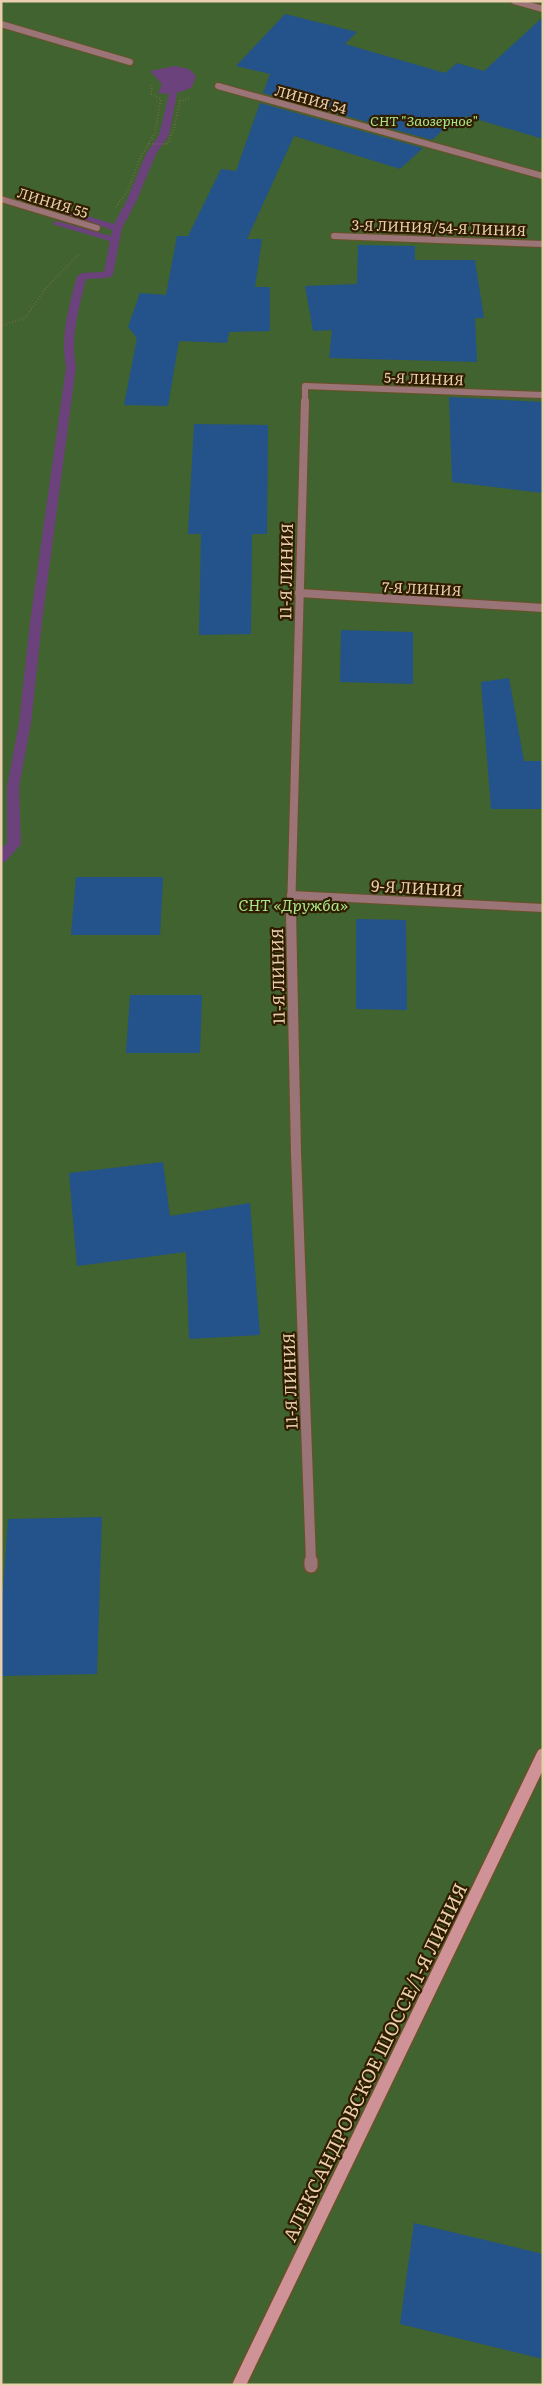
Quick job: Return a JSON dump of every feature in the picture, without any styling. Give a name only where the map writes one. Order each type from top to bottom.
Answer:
[{"type":"street","points":[[514,1],[543,9]]},
{"type":"street","points":[[1,24],[130,62]]},
{"type":"street","name":"ЛИНИЯ 54","points":[[218,86],[543,176]]},
{"type":"street","name":"ЛИНИЯ 55","points":[[1,199],[98,228]]},
{"type":"street","name":"3-Я ЛИНИЯ/54-Я ЛИНИЯ","points":[[334,236],[543,244]]},
{"type":"street","name":"5-Я ЛИНИЯ","points":[[305,386],[543,395]]},
{"type":"street","name":"11-Я ЛИНИЯ","points":[[305,386],[291,896],[296,1153],[311,1566]]},
{"type":"street","name":"7-Я ЛИНИЯ","points":[[300,593],[543,608]]},
{"type":"street","name":"9-Я ЛИНИЯ","points":[[291,896],[543,908]]},
{"type":"street","name":"АЛЕКСАНДРОВСКОЕ ШОССЕ/1-Я ЛИНИЯ","points":[[239,2385],[543,1755]]},
{"type":"path","points":[[148,144],[167,144],[174,129],[180,101],[218,86]]},
{"type":"path","points":[[112,212],[125,195],[140,158],[155,133],[161,99]]},
{"type":"path","points":[[1,326],[25,318],[46,288],[70,264],[98,228]]},
{"type":"green space","points":[[1,1],[543,1],[543,2385],[1,2385]]},
{"type":"shaded area","points":[[175,66],[189,69],[196,76],[192,87],[176,93],[158,93],[162,84],[150,71]]},
{"type":"building","points":[[285,14],[357,32],[345,44],[445,73],[457,63],[484,71],[543,17],[543,139],[466,116],[453,129],[446,127],[432,140],[263,93],[270,74],[236,66]]},
{"type":"building","points":[[260,103],[423,148],[400,169],[294,136],[247,239],[262,239],[255,287],[270,287],[270,331],[229,332],[227,343],[179,341],[168,406],[124,405],[137,338],[128,327],[140,293],[166,295],[177,236],[188,236],[221,169],[236,171]]},
{"type":"building","points":[[358,245],[415,246],[415,260],[475,260],[484,318],[475,318],[477,362],[329,358],[332,330],[313,331],[305,286],[357,284]]},
{"type":"building","points":[[449,397],[543,402],[543,493],[452,482]]},
{"type":"building","points":[[194,424],[268,425],[267,534],[252,534],[251,634],[199,635],[201,534],[188,534]]},
{"type":"building","points":[[341,630],[413,632],[413,684],[340,682]]},
{"type":"building","points":[[509,678],[524,761],[543,761],[543,809],[491,809],[481,682]]},
{"type":"building","points":[[76,877],[163,877],[160,935],[71,935]]},
{"type":"building","points":[[356,919],[406,920],[407,1010],[356,1009]]},
{"type":"building","points":[[130,995],[202,995],[200,1053],[126,1053]]},
{"type":"building","points":[[163,1162],[170,1216],[250,1203],[260,1335],[189,1339],[186,1252],[77,1266],[69,1173]]},
{"type":"building","points":[[102,1517],[97,1674],[1,1676],[1,1620],[8,1519]]},
{"type":"building","points":[[414,2223],[543,2254],[543,2359],[400,2324]]},
{"type":"waterway","points":[[117,228],[131,202],[151,154],[164,135],[173,94]]},
{"type":"waterway","points":[[67,213],[117,228]]},
{"type":"waterway","points":[[57,224],[115,240]]},
{"type":"waterway","points":[[115,240],[117,228]]},
{"type":"waterway","points":[[1,858],[14,844],[13,787],[25,723],[36,622],[71,367],[68,344],[73,310],[82,276],[108,275],[115,240]]},
{"type":"park label","name":"СНТ \"Заозерное\"","points":[[424,120]]},
{"type":"park label","name":"СНТ «Дружба»","points":[[293,904]]}]
